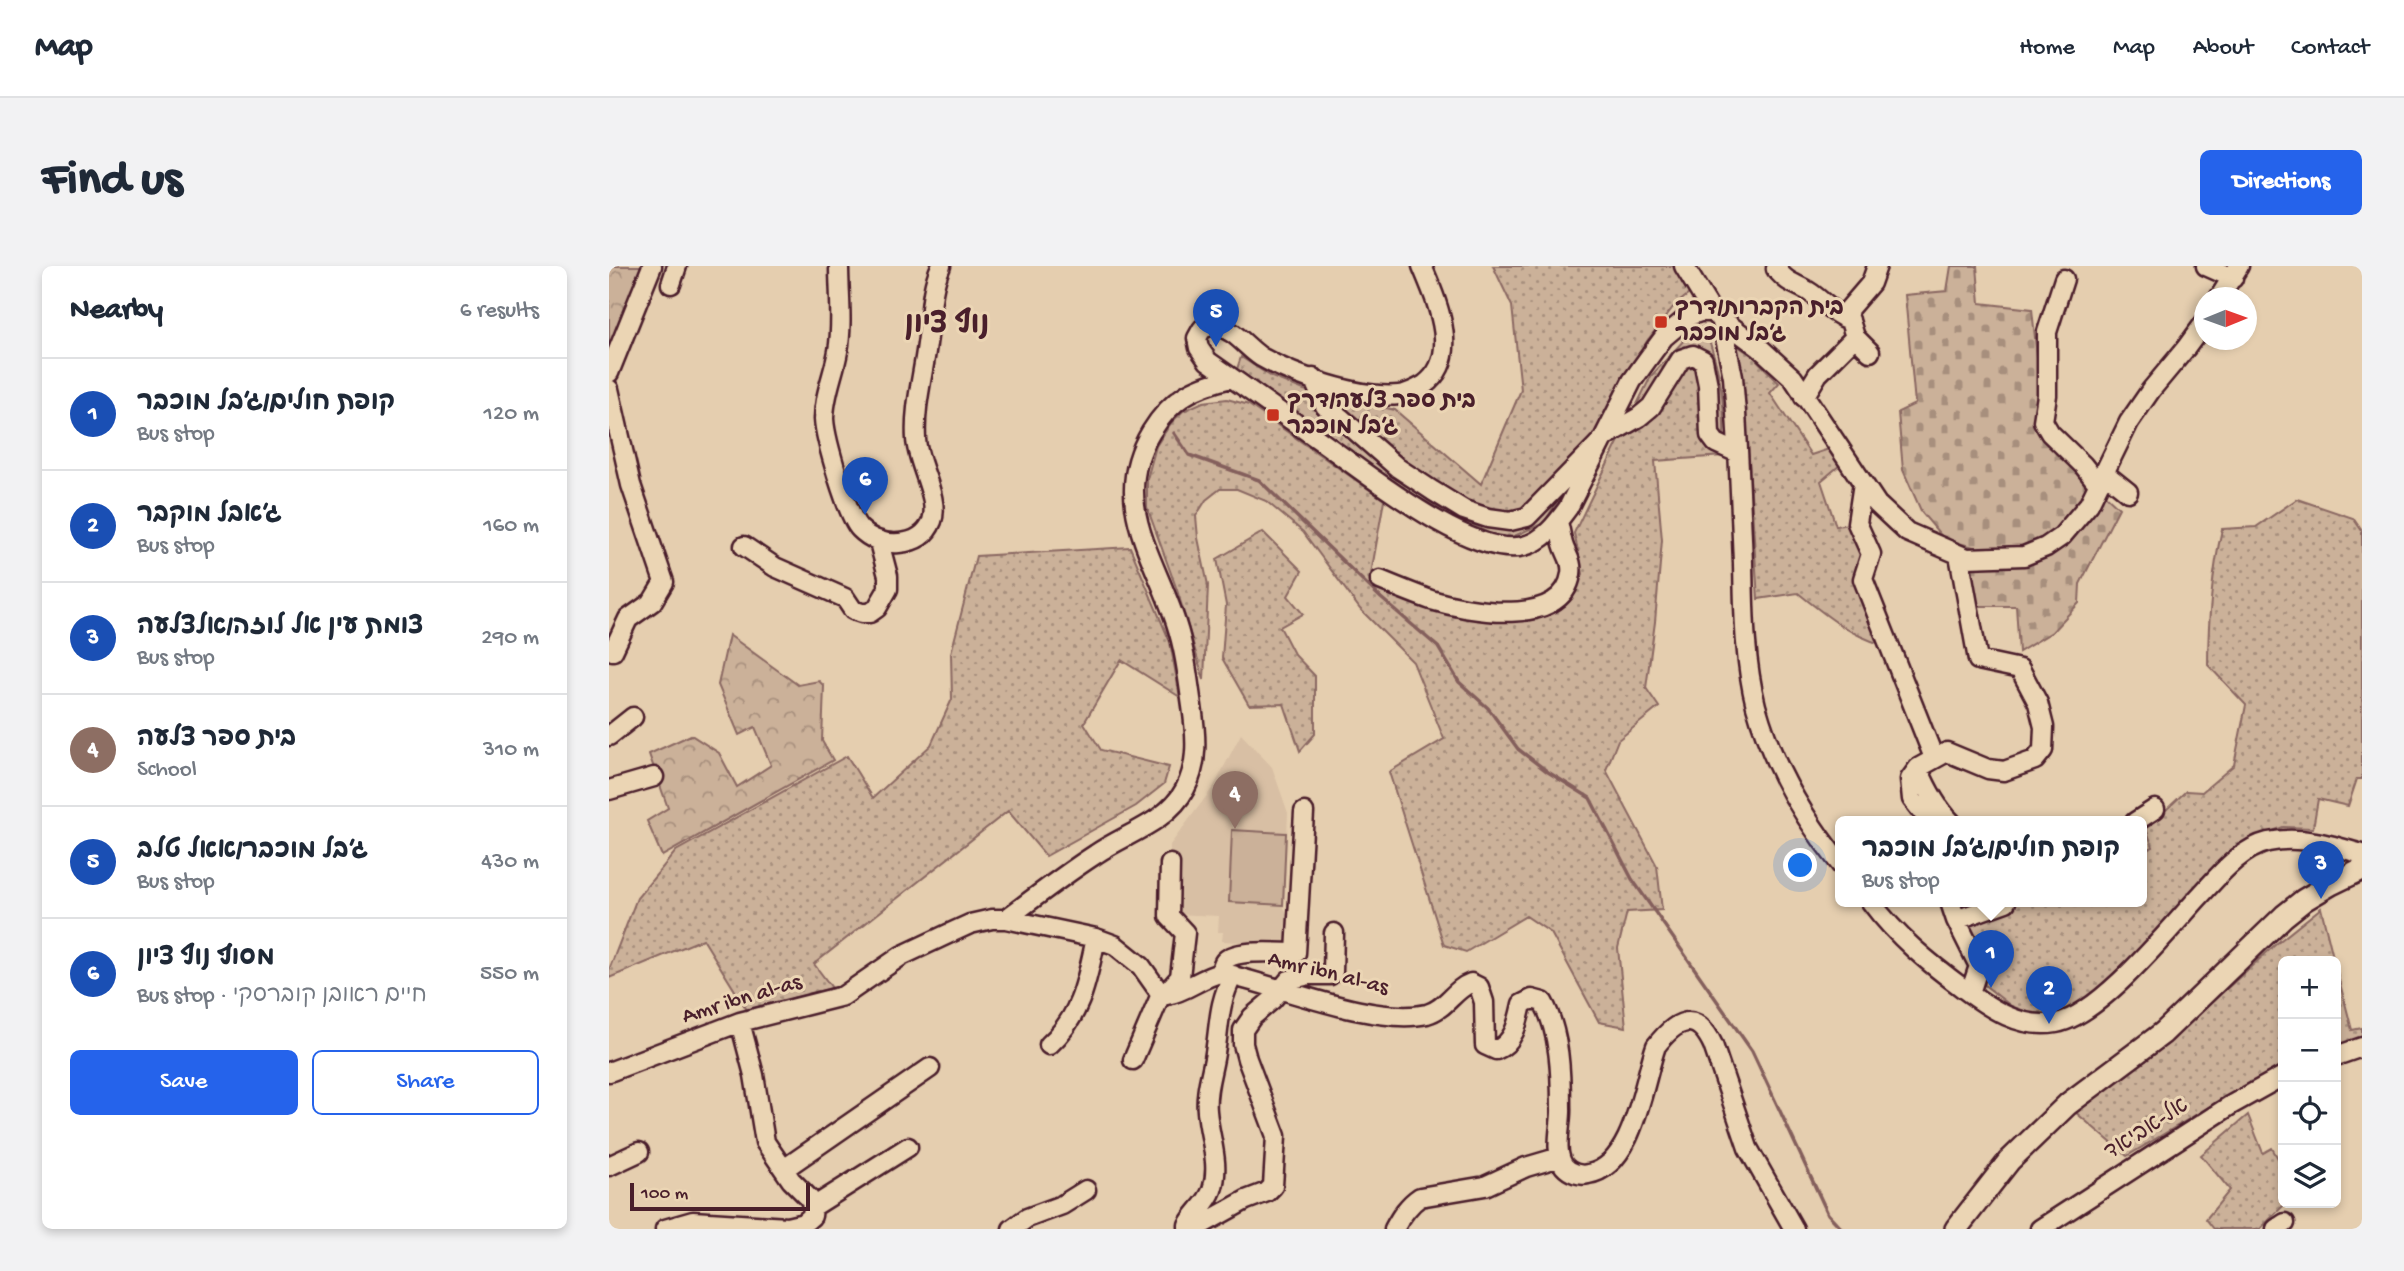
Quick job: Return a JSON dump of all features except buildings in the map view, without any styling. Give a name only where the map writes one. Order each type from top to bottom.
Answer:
[{"type":"main road","points":[[1957,1229],[2009,1161],[2068,1104],[2163,1033],[2294,908],[2331,884],[2362,869]]},
{"type":"street","points":[[609,373],[652,266]]},
{"type":"street","points":[[671,284],[677,266]]},
{"type":"street","points":[[839,266],[838,350],[825,408],[826,432],[852,518],[862,531],[880,541],[906,542],[919,538],[933,520],[933,502],[916,440],[915,408],[932,303],[941,266]]},
{"type":"street","points":[[1422,266],[1442,316],[1444,341],[1440,364],[1433,378],[1416,390],[1402,395],[1371,395],[1313,378],[1260,356],[1216,325],[1202,329],[1197,338],[1199,348],[1208,361],[1418,510],[1455,530],[1507,547],[1524,546],[1558,523],[1606,436],[1632,381],[1664,337],[1689,316],[1700,312],[1717,315]]},
{"type":"street","points":[[1684,266],[1717,315],[1761,348],[1793,378],[1877,504],[1907,532],[1967,558],[2024,556],[2046,547],[2062,536],[2089,504],[2129,422],[2194,336]]},
{"type":"street","points":[[1778,266],[1776,269],[1789,283],[1809,292],[1841,317],[1870,352]]},
{"type":"street","points":[[1852,329],[1847,311],[1871,283],[1877,266]]},
{"type":"street","points":[[2206,266],[2236,272],[2226,287]]},
{"type":"street","points":[[2064,279],[2047,332],[2043,421],[2050,433],[2083,465],[2128,492]]},
{"type":"street","points":[[1717,315],[1733,377],[1745,633],[1756,705],[1770,746],[1790,790],[1814,831],[1835,858]]},
{"type":"street","points":[[1804,397],[1818,373],[1852,329]]},
{"type":"street","points":[[1313,378],[1325,406],[1398,468],[1464,510],[1487,518],[1510,521],[1527,516],[1606,436],[1651,407],[1681,359],[1693,355],[1703,360],[1708,385],[1710,435],[1716,443],[1738,453]]},
{"type":"street","points":[[1006,919],[1098,852],[1167,813],[1185,790],[1191,776],[1196,745],[1186,665],[1177,626],[1141,533],[1135,512],[1133,489],[1136,466],[1145,443],[1170,406],[1185,394],[1205,384],[1231,378]]},
{"type":"street","points":[[609,389],[631,485],[664,582],[652,602],[628,619],[613,651]]},
{"type":"street","points":[[1863,483],[1857,523],[1871,554],[1863,579],[1934,758]]},
{"type":"street","points":[[1380,580],[1433,600],[1465,608],[1490,611],[1536,609],[1550,604],[1561,595],[1571,574],[1570,557],[1558,523]]},
{"type":"street","points":[[744,546],[775,567],[845,598],[853,610],[870,613],[888,589],[888,576],[880,541]]},
{"type":"street","points":[[1925,816],[1912,799],[1910,779],[1918,768],[1934,758],[1947,752],[1988,769],[2004,771],[2035,760],[2043,750],[2044,727],[2038,703],[2020,669],[1978,660],[1959,555]]},
{"type":"street","points":[[609,736],[633,717]]},
{"type":"street","points":[[1918,768],[1932,796],[1947,816]]},
{"type":"street","points":[[609,790],[654,777]]},
{"type":"street","points":[[2144,816],[2155,809]]},
{"type":"street","points":[[1188,1229],[1191,1218],[1202,1207],[1212,1190],[1216,1162],[1207,1112],[1207,1089],[1215,1056],[1219,1008],[1227,974],[1224,962],[1241,953],[1296,953],[1304,812]]},
{"type":"street","points":[[1875,907],[1911,948],[1990,1009],[2010,1018],[2035,1023],[2056,1023],[2076,1016],[2115,986],[2225,869],[2265,843],[2302,840],[2362,854]]},
{"type":"street","points":[[1133,1060],[1163,993],[1180,977],[1185,933],[1169,916],[1170,864]]},
{"type":"street","points":[[1952,907],[1979,966],[1970,993]]},
{"type":"street","points":[[1956,920],[1992,907]]},
{"type":"street","name":"Amr ibn al-as","points":[[609,1072],[740,1022],[843,996],[901,956],[970,924],[992,919],[1006,919],[1096,938],[1115,945],[1141,966],[1163,993]]},
{"type":"street","points":[[1194,1229],[1246,1200],[1267,1192],[1273,1186],[1276,1136],[1247,1059],[1243,1030],[1252,1017],[1294,977],[1330,975],[1333,972],[1333,933]]},
{"type":"street","points":[[1049,1045],[1062,1034],[1081,1002],[1096,938]]},
{"type":"street","points":[[1163,993],[1167,995],[1185,990],[1206,976],[1227,974]]},
{"type":"street","name":"Amr ibn al-as","points":[[1227,974],[1383,1015],[1428,1013],[1444,1005],[1461,986],[1471,984],[1479,987],[1484,1002],[1485,1045],[1496,1050],[1503,1047],[1513,1036],[1522,1004],[1532,999],[1543,1002],[1552,1017],[1558,1055],[1560,1157]]},
{"type":"street","points":[[665,1229],[694,1221],[802,1226],[812,1216],[813,1207],[809,1198],[783,1169],[765,1142],[754,1075],[740,1022]]},
{"type":"street","points":[[1395,1229],[1411,1203],[1420,1197],[1485,1186],[1526,1167],[1560,1157],[1564,1166],[1574,1174],[1589,1174],[1613,1160],[1623,1149],[1634,1122],[1655,1046],[1678,1025],[1688,1022],[1699,1023],[1706,1031],[1748,1148],[1794,1229]]},
{"type":"street","points":[[2341,1054],[2362,1047]]},
{"type":"street","points":[[783,1169],[930,1068]]},
{"type":"street","name":"אל-אביאד","points":[[2040,1229],[2231,1105],[2278,1079]]},
{"type":"street","points":[[813,1207],[908,1147]]},
{"type":"street","points":[[609,1166],[639,1152]]},
{"type":"street","points":[[1012,1229],[1027,1218],[1062,1205],[1086,1190]]},
{"type":"shaded area","points":[[1241,734],[1272,767],[1288,813],[1284,908],[1291,919],[1291,945],[1222,941],[1223,932],[1218,932],[1219,916],[1174,914],[1175,856],[1170,855],[1170,845],[1214,786]]},
{"type":"green space","points":[[609,266],[650,266],[609,353]]},
{"type":"green space","points":[[1493,266],[1694,266],[1704,282],[1674,306],[1647,341],[1585,456],[1544,523],[1512,537],[1498,538],[1410,493],[1237,369],[1241,357],[1272,377],[1304,390],[1395,410],[1481,484],[1521,390],[1512,306]]},
{"type":"green space","points":[[1951,266],[1977,266],[1980,303],[2032,309],[2041,396],[2037,430],[2084,479],[2088,495],[2048,541],[2016,550],[1981,549],[1944,539],[1922,513],[1903,470],[1898,412],[1915,404],[1905,295],[1947,291]]},
{"type":"green space","points":[[1704,326],[1715,358],[1721,390],[1723,456],[1655,461],[1662,540],[1646,688],[1659,707],[1618,740],[1606,770],[1657,866],[1662,910],[1627,912],[1618,948],[1626,1027],[1599,1022],[1551,933],[1526,916],[1466,952],[1444,945],[1389,772],[1444,739],[1413,662],[1360,609],[1303,532],[1266,501],[1237,489],[1220,489],[1206,500],[1196,516],[1208,585],[1204,680],[1177,590],[1147,507],[1147,479],[1156,446],[1171,423],[1183,411],[1203,402],[1227,399],[1249,405],[1384,500],[1370,580],[1432,606],[1559,606],[1583,574],[1574,533],[1651,376],[1685,339]]},
{"type":"green space","points":[[1736,345],[1753,356],[1779,383],[1770,393],[1811,455],[1829,449],[1840,465],[1821,481],[1836,526],[1848,524],[1864,556],[1855,585],[1881,644],[1847,629],[1798,593],[1758,599],[1744,388]]},
{"type":"green space","points":[[2103,493],[2119,508],[2080,584],[2079,603],[2052,632],[2019,652],[2016,606],[1972,606],[1969,569],[2046,556]]},
{"type":"green space","points":[[2297,499],[2353,518],[2362,531],[2362,779],[2357,779],[2348,806],[2318,799],[2313,828],[2283,827],[2252,839],[2222,862],[2129,959],[2091,995],[2066,1012],[2035,1015],[2011,1006],[1982,983],[1987,963],[1961,907],[2147,907],[2147,850],[2153,847],[2147,828],[2186,791],[2202,792],[2234,765],[2246,705],[2208,665],[2211,597],[2222,529],[2256,527]]},
{"type":"green space","points":[[1263,532],[1302,571],[1288,596],[1303,614],[1280,627],[1294,654],[1315,676],[1315,734],[1300,751],[1284,704],[1249,705],[1222,658],[1226,605],[1217,559]]},
{"type":"green space","points":[[1130,547],[1170,642],[1180,697],[1121,660],[1084,723],[1101,750],[1169,767],[1164,784],[1136,806],[1046,856],[1008,811],[814,964],[832,988],[747,1010],[703,939],[609,978],[609,970],[637,898],[676,851],[847,756],[873,798],[931,745],[952,699],[951,653],[976,556]]},
{"type":"green space","points":[[729,635],[798,685],[819,681],[824,686],[822,741],[833,760],[662,856],[647,821],[668,808],[649,754],[691,735],[719,753],[737,787],[771,765],[755,727],[739,735],[718,685]]},
{"type":"green space","points":[[1232,830],[1286,833],[1283,905],[1229,902]]},
{"type":"green space","points":[[2321,908],[2333,956],[2278,956],[2278,1070],[2239,1089],[2127,1156],[2074,1111],[2178,1033],[2276,944]]},
{"type":"green space","points":[[2341,987],[2352,1030],[2362,1028],[2362,1038],[2341,1044]]},
{"type":"green space","points":[[2248,1115],[2263,1153],[2272,1148],[2278,1158],[2278,1208],[2281,1208],[2260,1229],[2214,1229],[2206,1219],[2230,1190],[2201,1155]]},
{"type":"waterway","points":[[1174,433],[1189,455],[1259,480],[1381,598],[1438,647],[1459,682],[1488,708],[1518,749],[1548,772],[1590,798],[1632,879],[1752,1051],[1828,1214],[1842,1229]]},
{"type":"place","name":"בית הקברות/דרך ג׳בל מוכבר","points":[[1661,322]]},
{"type":"place","name":"ג׳בל מוכבר/אאל טלב","points":[[1216,347]]},
{"type":"place","name":"בית ספר צלעה/דרך ג׳בל מוכבר","points":[[1273,415]]},
{"type":"place","name":"מסוף נוף ציון","points":[[865,515]]},
{"type":"place","name":"בית ספר צלעה","points":[[1235,829]]},
{"type":"place","name":"צומת עין אל לוזה/אלצלעה","points":[[2321,899]]},
{"type":"place","name":"קופת חולים/ג׳בל מוכבר","points":[[1991,988]]},
{"type":"place","name":"ג׳אבל מוקבר","points":[[2049,1024]]},
{"type":"district","name":"נוף ציון","points":[[947,326]]}]
